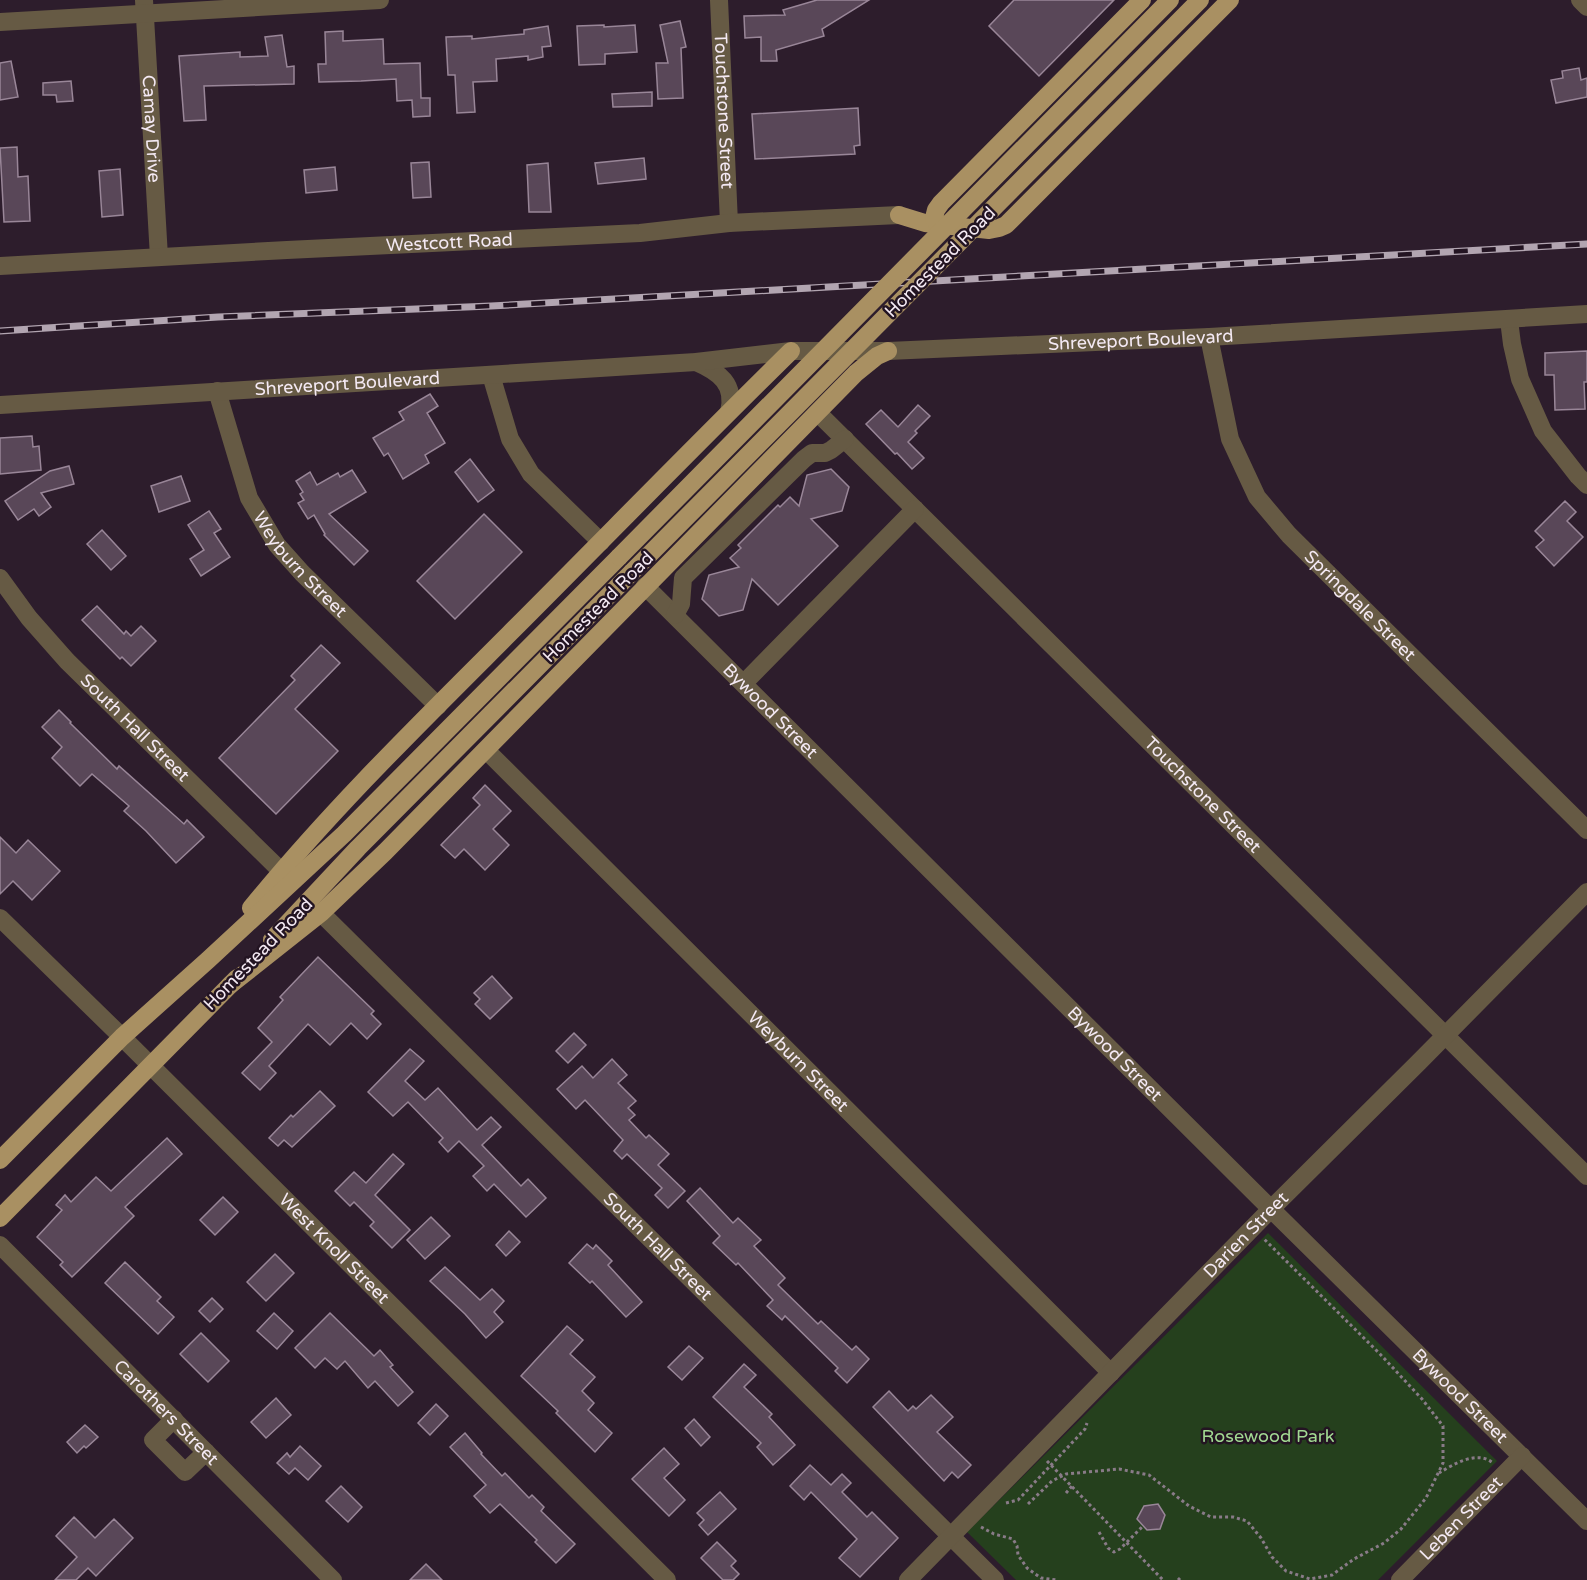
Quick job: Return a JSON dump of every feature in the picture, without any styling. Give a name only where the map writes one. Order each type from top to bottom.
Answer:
[{"type":"main road","points":[[938,225],[934,218],[941,203],[1142,0]]},
{"type":"main road","name":"Homestead Road","points":[[0,1160],[122,1037],[344,834],[1170,0]]},
{"type":"main road","name":"Homestead Road","points":[[0,1218],[230,985],[358,848],[1200,0]]},
{"type":"main road","points":[[899,215],[925,223],[989,230],[1006,225],[1230,0]]},
{"type":"main road","points":[[899,215],[919,212],[941,203]]},
{"type":"main road","points":[[208,960],[281,871],[351,793],[791,351]]},
{"type":"main road","points":[[854,351],[858,366],[856,373]]},
{"type":"main road","points":[[230,985],[321,913],[390,847],[856,373],[867,363],[888,351]]},
{"type":"street","points":[[0,22],[145,7],[380,0]]},
{"type":"street","name":"Touchstone Street","points":[[718,0],[729,222]]},
{"type":"street","name":"Camay Drive","points":[[145,7],[159,257]]},
{"type":"street","name":"Westcott Road","points":[[0,266],[640,233],[729,222],[899,215]]},
{"type":"street","name":"Shreveport Boulevard","points":[[0,405],[696,362],[791,351],[888,351],[1209,337],[1587,314]]},
{"type":"street","points":[[1509,320],[1520,379],[1543,431],[1587,485]]},
{"type":"street","name":"Springdale Street","points":[[1209,337],[1217,385],[1230,439],[1257,497],[1289,535],[1587,830]]},
{"type":"street","points":[[696,362],[713,369],[721,376],[731,402],[729,412]]},
{"type":"street","points":[[491,375],[510,439],[531,474],[601,542]]},
{"type":"street","name":"Weyburn Street","points":[[216,391],[249,498],[277,544],[302,573],[438,706]]},
{"type":"street","name":"Touchstone Street","points":[[818,412],[1587,1176]]},
{"type":"street","points":[[675,615],[681,604],[683,578],[804,459],[812,453],[825,453],[845,439]]},
{"type":"street","points":[[744,683],[915,509]]},
{"type":"street","name":"South Hall Street","points":[[0,578],[29,618],[67,661],[281,871]]},
{"type":"street","name":"Bywood Street","points":[[645,586],[1587,1521]]},
{"type":"street","name":"Weyburn Street","points":[[486,750],[1111,1372]]},
{"type":"street","name":"Darien Street","points":[[908,1580],[1252,1228],[1587,892]]},
{"type":"street","name":"South Hall Street","points":[[321,913],[995,1580]]},
{"type":"street","name":"West Knoll Street","points":[[0,918],[667,1580]]},
{"type":"street","name":"Carothers Street","points":[[0,1245],[333,1580]]},
{"type":"street","points":[[174,1419],[153,1440],[185,1472],[206,1452]]},
{"type":"street","name":"Leben Street","points":[[1400,1580],[1522,1456]]},
{"type":"path","points":[[1028,1504],[1052,1481],[1066,1474],[1119,1469],[1149,1475],[1189,1506],[1211,1517],[1246,1521],[1261,1538],[1272,1557],[1286,1571],[1310,1579],[1334,1574],[1354,1559],[1384,1543],[1401,1529],[1426,1498],[1443,1463],[1443,1426],[1380,1354],[1252,1228]]},
{"type":"path","points":[[1005,1503],[1018,1500],[1085,1430],[1087,1421]]},
{"type":"path","points":[[1438,1473],[1459,1462],[1479,1457],[1490,1460],[1504,1474]]},
{"type":"path","points":[[1047,1461],[1163,1580]]},
{"type":"path","points":[[1066,1493],[1072,1486]]},
{"type":"path","points":[[1099,1532],[1108,1548],[1114,1552],[1143,1526]]},
{"type":"path","points":[[981,1527],[994,1534],[1013,1539],[1018,1555],[1027,1568],[1041,1578],[1058,1580]]},
{"type":"path","points":[[1332,1580],[1334,1574]]},
{"type":"green space","name":"Rosewood Park","points":[[1268,1233],[1497,1461],[1378,1580],[1016,1580],[967,1532]]},
{"type":"building","points":[[817,0],[869,0],[822,29],[824,36],[776,50],[777,61],[761,61],[761,37],[745,38],[744,16],[785,15],[783,10]]},
{"type":"building","points":[[1014,0],[1114,0],[1039,76],[989,26]]},
{"type":"building","points":[[680,21],[686,47],[681,48],[683,98],[658,99],[656,63],[668,63],[660,25]]},
{"type":"building","points":[[604,25],[604,27],[635,25],[637,52],[605,54],[605,64],[579,65],[577,26]]},
{"type":"building","points":[[548,26],[551,46],[542,47],[543,57],[528,60],[528,56],[496,59],[497,81],[473,82],[475,112],[457,113],[455,75],[448,75],[446,37],[472,36],[472,39],[524,34],[524,30]]},
{"type":"building","points":[[343,31],[343,41],[383,39],[384,64],[420,63],[421,98],[430,98],[430,116],[413,117],[412,100],[397,101],[396,79],[319,82],[318,64],[326,64],[325,32]]},
{"type":"building","points":[[282,35],[287,67],[294,66],[294,84],[204,86],[206,120],[184,121],[179,56],[240,52],[240,57],[268,56],[265,37]]},
{"type":"building","points":[[11,61],[18,97],[0,100],[0,63]]},
{"type":"building","points":[[1579,68],[1581,80],[1587,78],[1587,97],[1556,103],[1551,80],[1563,78],[1562,71]]},
{"type":"building","points":[[71,81],[73,101],[57,102],[56,95],[43,95],[43,83]]},
{"type":"building","points":[[652,92],[652,106],[613,107],[612,94]]},
{"type":"building","points":[[858,108],[860,145],[854,146],[855,154],[755,159],[752,114]]},
{"type":"building","points":[[17,147],[18,177],[28,176],[30,221],[4,222],[0,148]]},
{"type":"building","points":[[644,158],[646,179],[598,184],[595,163]]},
{"type":"building","points":[[429,162],[431,197],[413,198],[411,163]]},
{"type":"building","points":[[548,163],[551,212],[529,212],[527,165]]},
{"type":"building","points":[[335,167],[337,190],[306,193],[304,170]]},
{"type":"building","points":[[120,169],[123,215],[102,217],[99,171]]},
{"type":"building","points":[[1587,351],[1587,382],[1584,382],[1585,409],[1555,410],[1554,375],[1545,375],[1545,353]]},
{"type":"building","points":[[430,394],[438,406],[427,413],[445,443],[425,455],[429,463],[403,479],[388,453],[384,456],[373,438],[404,420],[399,412]]},
{"type":"building","points":[[918,405],[930,416],[908,442],[924,458],[912,469],[866,424],[881,410],[898,427]]},
{"type":"building","points":[[32,436],[33,447],[39,446],[41,470],[0,474],[0,438]]},
{"type":"building","points":[[470,459],[494,490],[478,502],[455,472]]},
{"type":"building","points":[[69,466],[74,484],[41,493],[51,507],[39,516],[34,509],[18,520],[5,501],[50,471]]},
{"type":"building","points":[[831,469],[849,487],[842,511],[811,519],[838,546],[778,605],[752,579],[743,610],[719,616],[702,599],[709,575],[739,567],[730,558],[741,548],[738,545],[778,505],[780,507],[790,497],[799,506],[807,475]]},
{"type":"building","points":[[352,470],[366,492],[329,514],[368,551],[354,565],[324,535],[314,515],[308,519],[298,503],[304,500],[300,494],[303,492],[296,481],[310,472],[317,485],[338,473],[340,477]]},
{"type":"building","points":[[181,476],[190,501],[159,512],[151,486]]},
{"type":"building","points":[[1565,501],[1576,512],[1567,521],[1583,537],[1554,566],[1536,547],[1544,540],[1535,531]]},
{"type":"building","points":[[209,511],[221,529],[214,533],[230,557],[201,576],[190,559],[204,550],[188,525]]},
{"type":"building","points":[[484,514],[522,552],[455,619],[417,581]]},
{"type":"building","points":[[102,530],[126,556],[111,570],[87,544]]},
{"type":"building","points":[[97,606],[124,634],[126,631],[131,636],[141,626],[156,641],[131,666],[122,657],[120,659],[82,620]]},
{"type":"building","points":[[321,645],[340,663],[295,709],[338,751],[276,814],[219,758],[295,680],[291,676]]},
{"type":"building","points":[[59,710],[117,769],[119,766],[184,824],[187,820],[204,837],[176,863],[124,811],[129,806],[92,774],[80,786],[52,758],[62,747],[42,727]]},
{"type":"building","points":[[485,785],[511,811],[493,829],[509,845],[485,870],[464,849],[455,858],[441,845],[480,805],[473,798]]},
{"type":"building","points":[[0,837],[16,853],[28,840],[60,871],[32,900],[13,881],[0,894]]},
{"type":"building","points":[[318,957],[374,1011],[371,1014],[381,1024],[367,1039],[351,1023],[330,1045],[308,1024],[269,1066],[276,1073],[260,1090],[242,1073],[272,1042],[258,1028],[283,1000],[280,997]]},
{"type":"building","points":[[492,976],[512,998],[490,1019],[475,1004],[480,999],[474,993]]},
{"type":"building","points":[[574,1033],[586,1045],[568,1063],[556,1051]]},
{"type":"building","points":[[410,1049],[424,1061],[405,1081],[425,1100],[438,1088],[477,1130],[491,1117],[501,1127],[482,1145],[521,1186],[528,1179],[546,1198],[526,1217],[494,1184],[487,1191],[473,1176],[484,1166],[459,1141],[448,1152],[439,1142],[443,1138],[408,1102],[393,1116],[368,1092]]},
{"type":"building","points":[[612,1059],[627,1075],[618,1083],[636,1101],[628,1108],[635,1115],[629,1120],[646,1138],[649,1135],[669,1154],[658,1165],[685,1191],[668,1208],[655,1195],[662,1188],[627,1154],[622,1159],[614,1151],[623,1140],[585,1100],[576,1109],[557,1089],[582,1066],[593,1078]]},
{"type":"building","points":[[320,1091],[335,1106],[292,1147],[284,1140],[278,1146],[269,1138],[291,1115],[293,1117]]},
{"type":"building","points":[[167,1138],[182,1154],[125,1207],[134,1216],[72,1277],[60,1265],[63,1262],[37,1237],[62,1210],[56,1205],[65,1195],[71,1202],[96,1177],[111,1191]]},
{"type":"building","points":[[393,1154],[404,1164],[375,1195],[410,1230],[392,1248],[370,1226],[374,1222],[354,1202],[350,1206],[335,1191],[354,1172],[366,1183]]},
{"type":"building","points":[[700,1188],[733,1223],[738,1218],[761,1240],[754,1246],[785,1278],[778,1285],[818,1324],[821,1321],[852,1350],[856,1346],[869,1359],[847,1383],[835,1371],[838,1368],[785,1316],[782,1320],[767,1306],[773,1300],[738,1263],[736,1265],[713,1243],[720,1236],[687,1201]]},
{"type":"building","points":[[223,1197],[238,1212],[215,1235],[200,1220]]},
{"type":"building","points":[[431,1217],[450,1236],[425,1259],[407,1240]]},
{"type":"building","points":[[509,1231],[520,1242],[506,1256],[496,1245]]},
{"type":"building","points":[[587,1244],[593,1249],[596,1245],[612,1261],[608,1265],[642,1302],[626,1317],[592,1281],[590,1283],[569,1263]]},
{"type":"building","points":[[275,1254],[294,1273],[266,1301],[247,1282]]},
{"type":"building","points":[[125,1262],[161,1297],[157,1301],[174,1317],[158,1334],[105,1283]]},
{"type":"building","points":[[445,1267],[480,1300],[492,1289],[504,1301],[494,1312],[503,1322],[486,1338],[465,1314],[430,1281]]},
{"type":"building","points":[[212,1298],[223,1309],[210,1322],[199,1311]]},
{"type":"building","points":[[274,1313],[293,1331],[277,1349],[257,1331]]},
{"type":"building","points":[[330,1313],[374,1356],[380,1350],[393,1365],[390,1367],[413,1392],[398,1406],[375,1381],[368,1388],[345,1361],[337,1369],[325,1358],[315,1368],[295,1348]]},
{"type":"building","points":[[567,1326],[583,1340],[570,1354],[595,1377],[582,1391],[594,1403],[588,1410],[612,1433],[595,1452],[556,1413],[558,1411],[521,1376]]},
{"type":"building","points":[[201,1333],[229,1361],[208,1382],[180,1354]]},
{"type":"building","points":[[689,1346],[703,1358],[682,1380],[668,1367]]},
{"type":"building","points":[[744,1364],[756,1375],[744,1387],[772,1414],[769,1417],[795,1445],[773,1465],[757,1447],[761,1443],[713,1397]]},
{"type":"building","points":[[889,1391],[908,1411],[913,1406],[916,1409],[931,1395],[953,1417],[937,1432],[971,1465],[958,1478],[952,1472],[944,1481],[873,1407]]},
{"type":"building","points":[[276,1398],[291,1415],[266,1438],[251,1422]]},
{"type":"building","points":[[436,1404],[448,1416],[430,1435],[418,1423]]},
{"type":"building","points":[[694,1419],[710,1437],[701,1446],[685,1428]]},
{"type":"building","points":[[85,1425],[98,1437],[77,1453],[67,1442]]},
{"type":"building","points":[[465,1433],[502,1476],[505,1473],[529,1498],[532,1495],[544,1507],[541,1511],[575,1544],[556,1563],[535,1542],[537,1540],[500,1504],[490,1513],[474,1496],[486,1485],[450,1447]]},
{"type":"building","points":[[300,1446],[321,1466],[308,1480],[295,1468],[289,1474],[277,1463],[287,1453],[290,1457]]},
{"type":"building","points":[[664,1448],[679,1464],[664,1478],[685,1500],[669,1516],[632,1479]]},
{"type":"building","points":[[810,1465],[831,1485],[842,1474],[851,1483],[842,1492],[867,1517],[872,1512],[898,1538],[860,1577],[839,1558],[857,1539],[811,1492],[804,1500],[790,1486]]},
{"type":"building","points":[[341,1486],[362,1507],[348,1522],[326,1501]]},
{"type":"building","points":[[720,1492],[736,1509],[708,1535],[699,1525],[704,1520],[697,1513]]},
{"type":"building","points":[[1158,1504],[1165,1515],[1160,1529],[1147,1530],[1137,1519],[1144,1506]]},
{"type":"building","points":[[74,1517],[95,1538],[114,1519],[133,1538],[96,1576],[88,1568],[76,1580],[55,1580],[77,1557],[56,1536]]},
{"type":"building","points":[[717,1542],[736,1561],[731,1566],[739,1574],[733,1580],[723,1580],[701,1558]]},
{"type":"building","points":[[426,1564],[442,1580],[410,1580]]},
{"type":"railway","points":[[0,331],[218,317],[491,306],[1587,244]]}]
